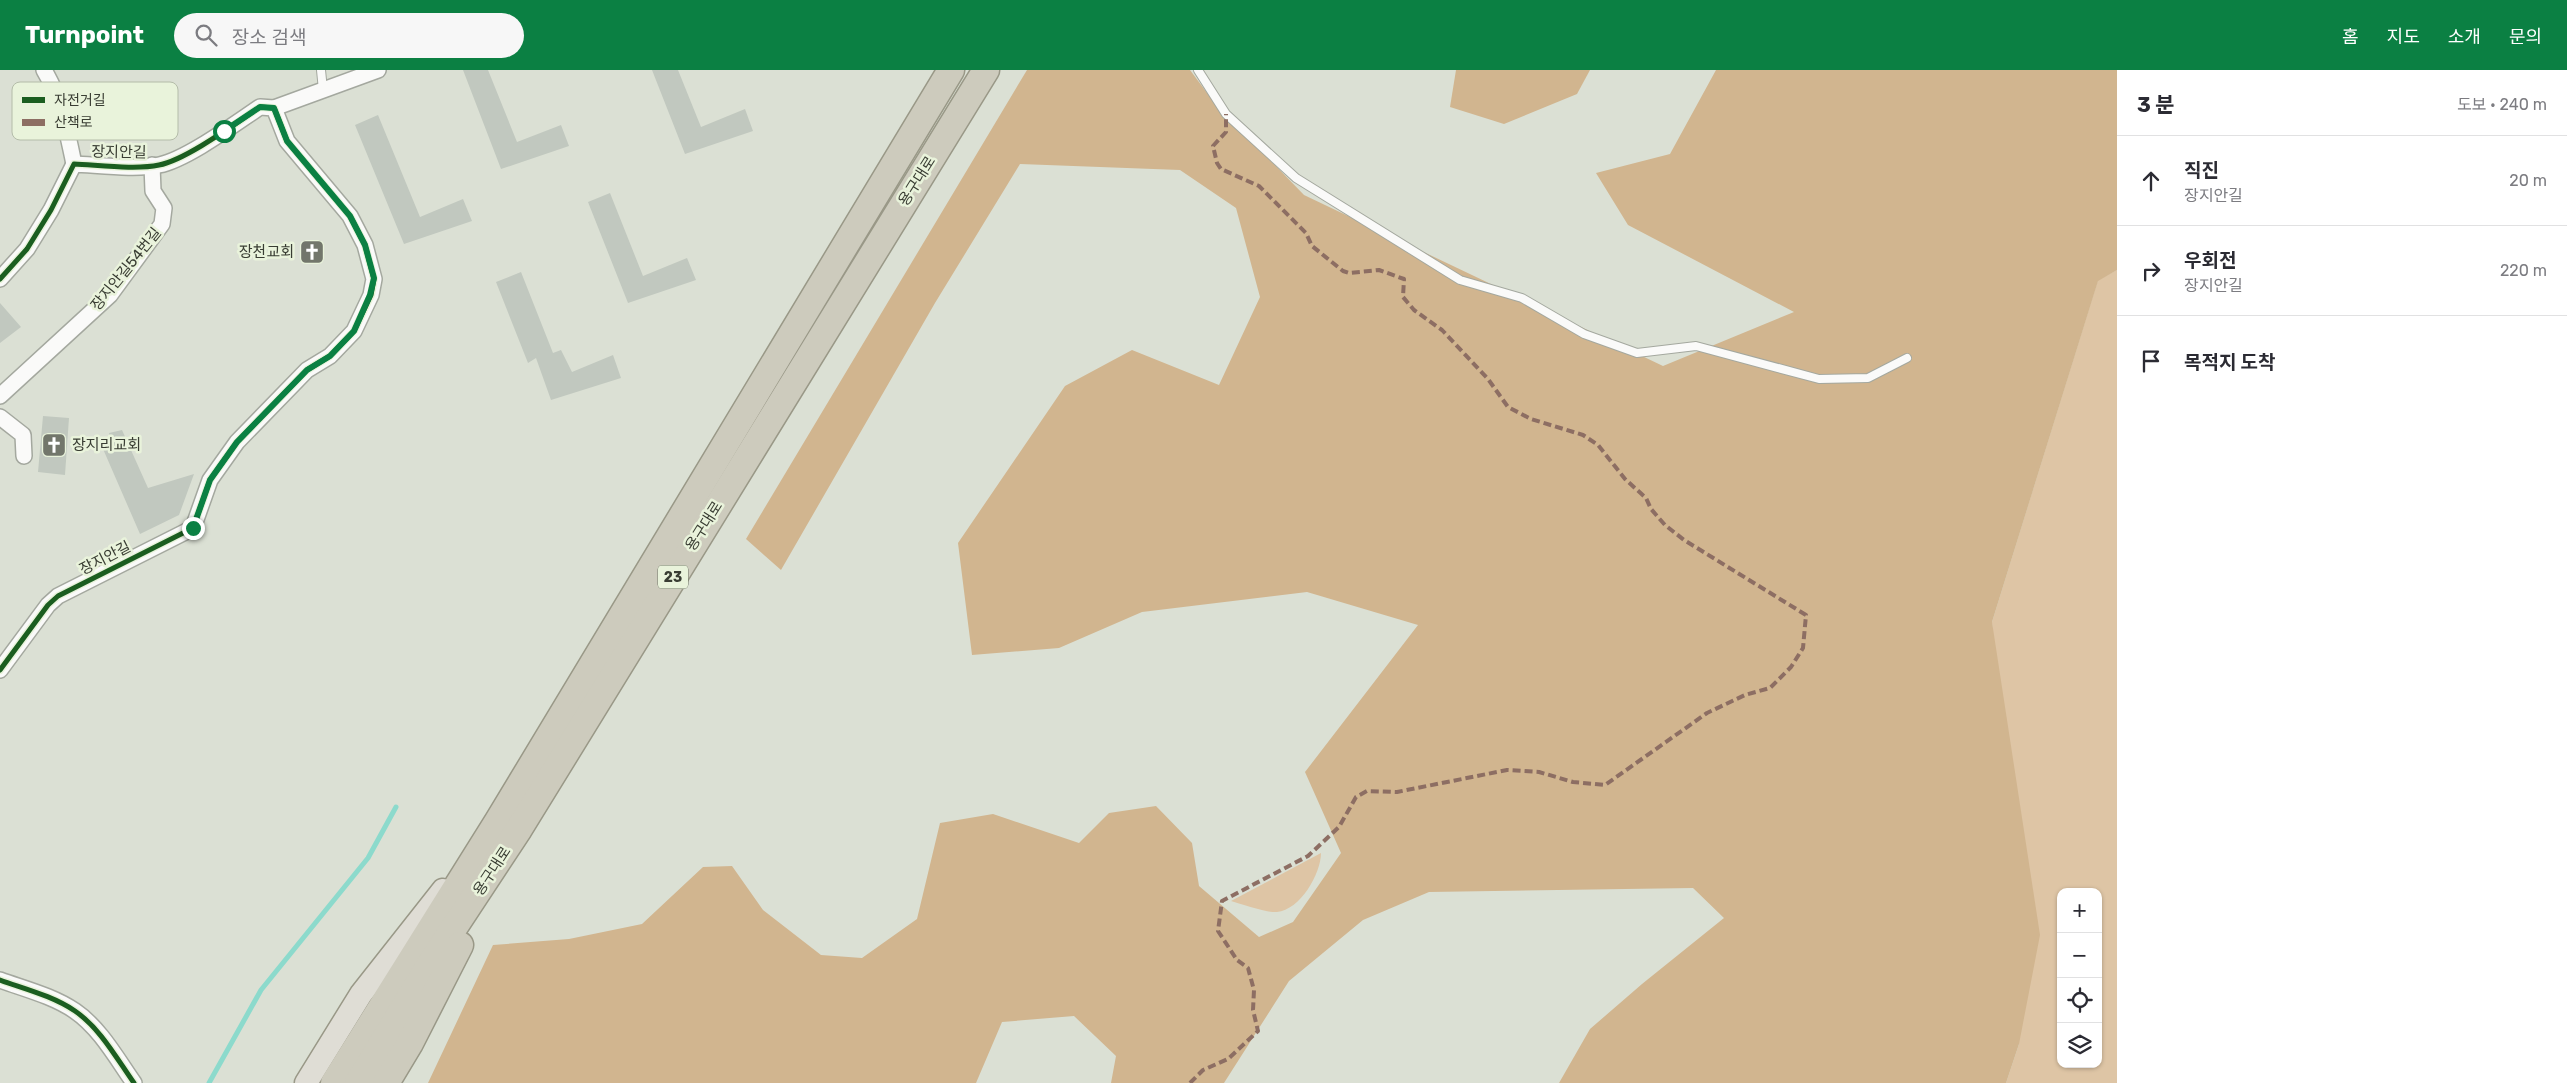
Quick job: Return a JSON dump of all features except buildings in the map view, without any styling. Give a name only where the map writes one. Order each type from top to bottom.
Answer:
[{"type":"highway","name":"용구대로","points":[[358,1083],[430,964],[508,825],[951,70]]},
{"type":"highway","name":"용구대로","points":[[334,1083],[508,825],[986,70]]},
{"type":"highway","points":[[386,1083],[410,1043],[508,825]]},
{"type":"main road","points":[[306,1083],[361,994],[508,825]]},
{"type":"street","points":[[44,70],[51,82]]},
{"type":"street","points":[[274,108],[378,70]]},
{"type":"street","name":"장지안길","points":[[0,279],[27,249],[51,210],[74,164],[159,166],[180,157],[260,107],[274,108],[287,141],[350,216],[365,245],[374,278],[370,295],[354,331],[330,356],[307,370],[237,442],[210,480],[193,528],[58,596],[48,605],[0,670]]},
{"type":"street","points":[[69,140],[74,164]]},
{"type":"street","name":"장지안길54번길","points":[[0,396],[72,332],[110,295],[162,224],[164,208],[153,191],[152,166]]},
{"type":"street","points":[[0,417],[23,435],[24,456]]},
{"type":"street","points":[[0,980],[49,998],[77,1012],[99,1035],[134,1083]]},
{"type":"lane","points":[[321,70],[323,90]]},
{"type":"lane","points":[[1198,70],[1226,114],[1296,178],[1460,280],[1522,298],[1584,334],[1637,353],[1696,346],[1819,379],[1868,378],[1907,358]]},
{"type":"shaded area","points":[[1027,70],[1190,70],[1213,101],[1304,195],[1663,366],[1794,312],[1628,225],[1596,173],[1670,154],[1716,70],[2117,70],[2117,270],[2098,281],[1992,622],[2040,935],[2019,1044],[2006,1083],[1559,1083],[1590,1029],[1724,918],[1693,888],[1429,892],[1363,920],[1289,981],[1224,1083],[1111,1083],[1116,1056],[1074,1016],[1002,1022],[976,1083],[428,1083],[493,945],[569,939],[642,924],[703,867],[732,866],[763,910],[821,955],[862,958],[917,919],[940,823],[993,814],[1079,843],[1109,813],[1156,806],[1192,843],[1199,886],[1259,937],[1293,922],[1341,853],[1305,772],[1418,625],[1307,592],[1142,612],[1059,648],[972,655],[958,543],[1065,386],[1132,350],[1219,385],[1260,297],[1236,208],[1180,170],[1020,164],[935,303],[781,570],[746,539]]},
{"type":"shaded area","points":[[1456,70],[1590,70],[1577,94],[1504,124],[1450,107]]},
{"type":"shaded area","points":[[2117,270],[2117,1083],[2006,1083],[2019,1044],[1992,622],[2098,280]]},
{"type":"shaded area","points":[[1321,853],[1317,871],[1308,890],[1294,905],[1285,910],[1277,912],[1267,911],[1231,901]]},
{"type":"waterway","points":[[209,1083],[261,990],[368,858],[396,807]]},
{"type":"marked path","points":[[1190,1083],[1203,1070],[1228,1059],[1258,1031],[1253,1010],[1254,990],[1248,968],[1237,960],[1218,931],[1222,901],[1308,856],[1339,827],[1356,797],[1367,791],[1397,792],[1507,770],[1539,772],[1573,782],[1605,785],[1707,713],[1745,695],[1770,688],[1791,667],[1803,648],[1806,615],[1684,540],[1665,525],[1651,509],[1646,498],[1625,479],[1598,445],[1583,435],[1531,419],[1508,407],[1488,379],[1442,330],[1414,310],[1403,297],[1404,279],[1379,270],[1349,273],[1343,271],[1312,246],[1306,233],[1259,186],[1221,169],[1217,163],[1213,146],[1226,132],[1226,114]]},
{"type":"cycle path","points":[[0,279],[27,249],[51,210],[74,164],[139,167],[170,162],[211,140],[260,107],[274,108],[287,141],[350,216],[365,245],[374,279],[371,295],[354,331],[330,356],[307,370],[237,442],[210,480],[193,528],[58,596],[48,605],[0,670]]},
{"type":"cycle path","points":[[0,980],[48,997],[75,1011],[100,1035],[134,1083]]},
{"type":"place","name":"장천교회","points":[[312,252]]},
{"type":"place","name":"장지리교회","points":[[54,445]]},
{"type":"route","points":[[193,528],[210,480],[237,442],[266,410],[307,370],[330,356],[354,331],[370,295],[374,278],[365,245],[350,216],[287,141],[274,108],[260,107],[224,131]]}]
